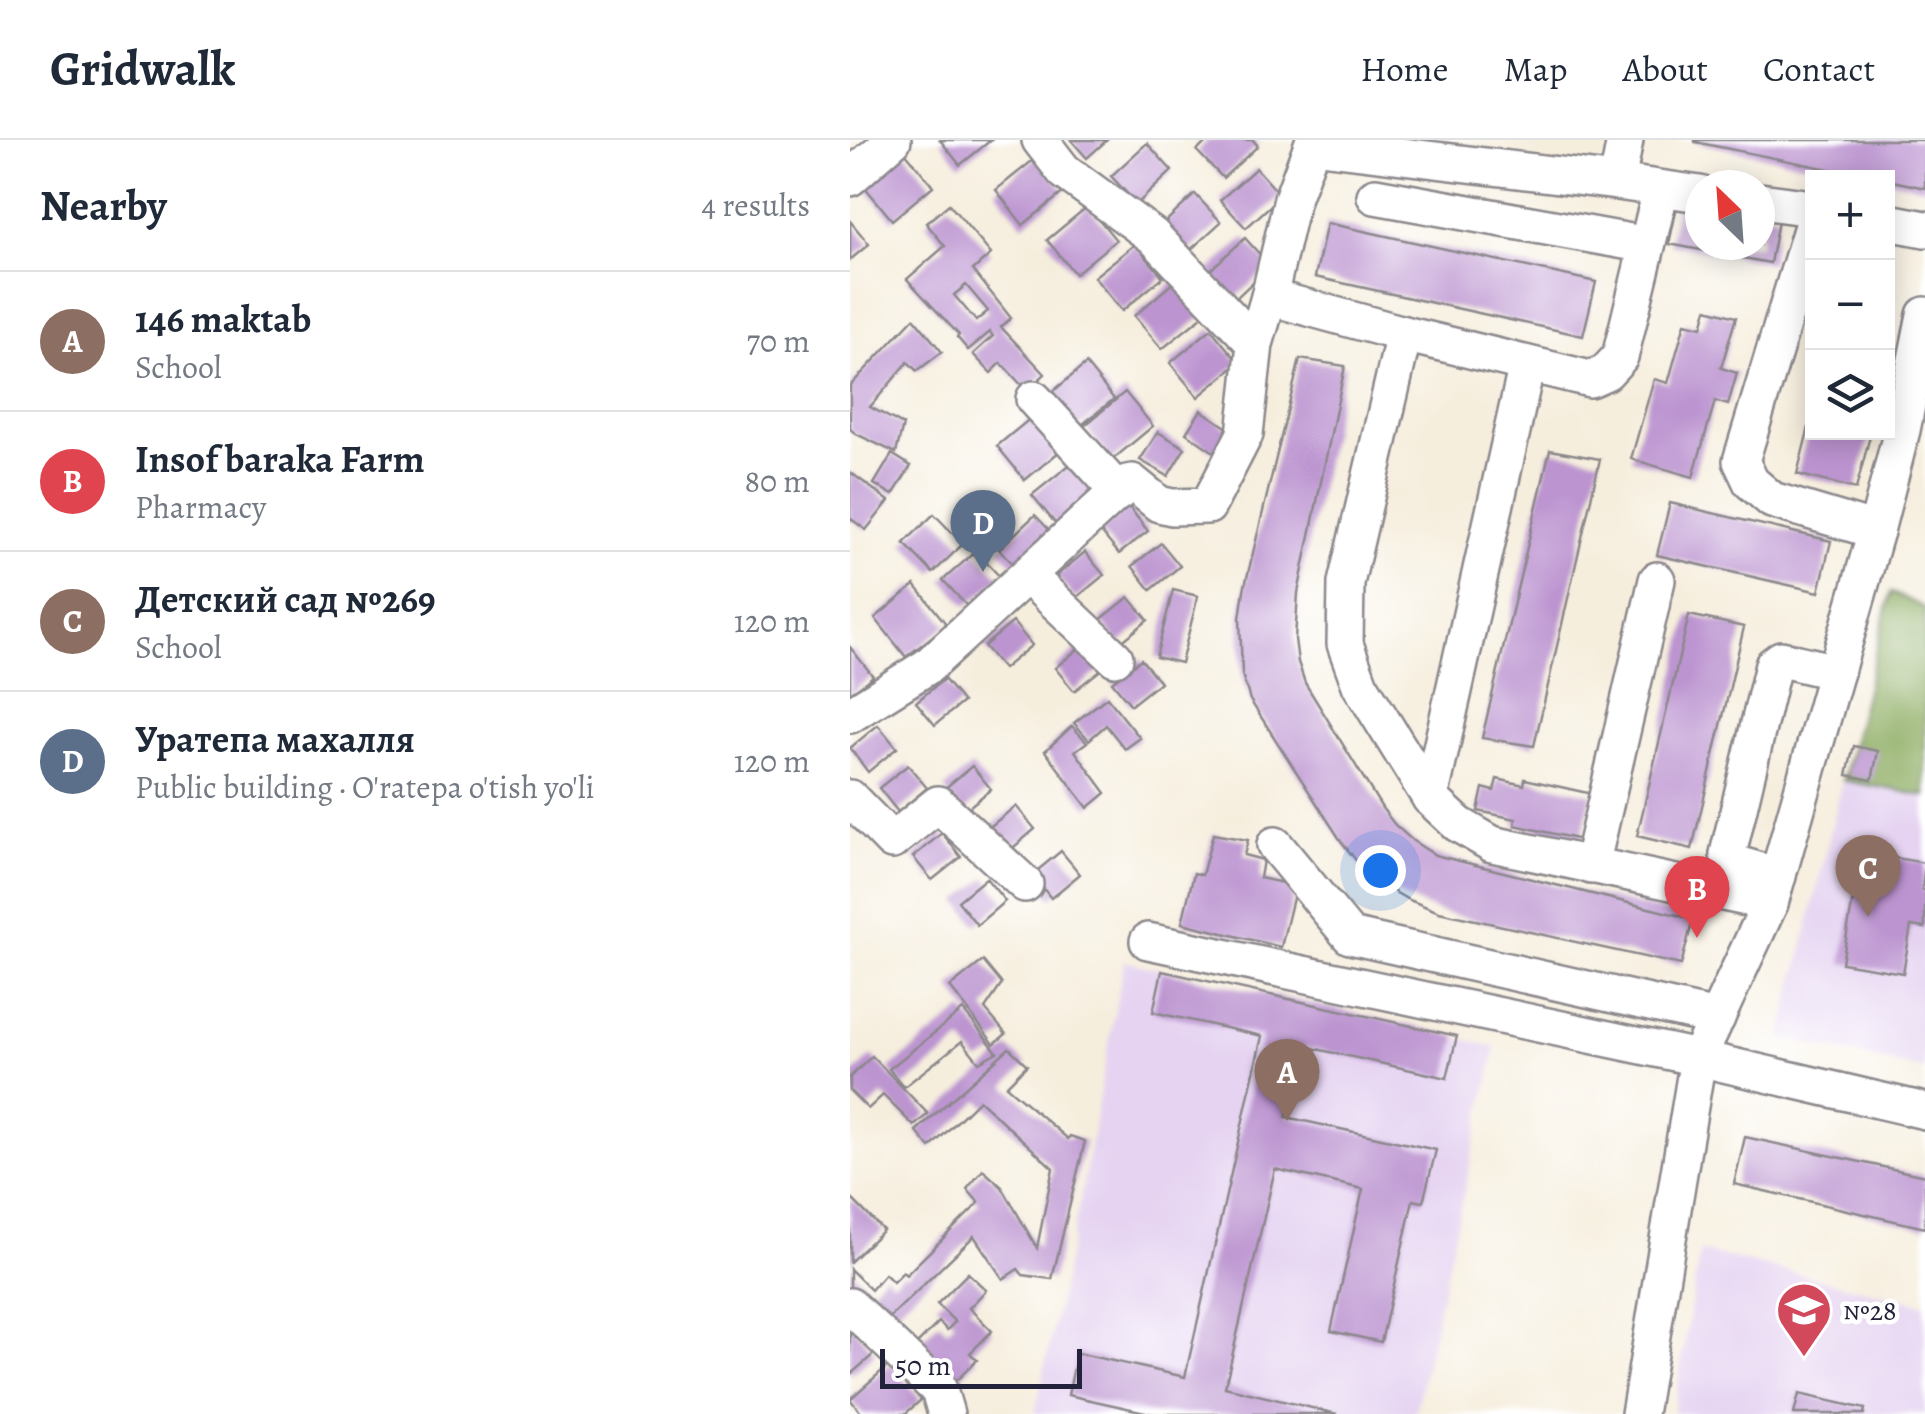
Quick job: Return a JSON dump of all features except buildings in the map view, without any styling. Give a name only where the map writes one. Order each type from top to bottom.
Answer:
[{"type":"street","points":[[1040,140],[1064,171],[1153,236],[1255,344]]},
{"type":"street","points":[[1618,182],[1625,140]]},
{"type":"street","points":[[850,178],[885,143]]},
{"type":"street","points":[[850,715],[928,666],[1127,483],[1132,482],[1160,504],[1208,506],[1244,434],[1255,344],[1304,143],[1685,192]]},
{"type":"street","points":[[1269,297],[1590,379],[1606,372],[1620,356],[1661,189]]},
{"type":"street","points":[[1375,196],[1647,246]]},
{"type":"street","points":[[1775,203],[1805,207]]},
{"type":"street","points":[[1895,224],[1925,230]]},
{"type":"street","points":[[1805,249],[1741,461],[1750,482],[1772,500],[1876,531]]},
{"type":"street","points":[[1640,1414],[1698,1058],[1774,890],[1876,531],[1924,320]]},
{"type":"street","points":[[1404,334],[1346,584],[1345,644],[1360,686],[1430,798],[1458,824],[1492,844],[1590,866],[1774,890]]},
{"type":"street","points":[[1430,798],[1527,364]]},
{"type":"street","points":[[1034,399],[1119,492]]},
{"type":"street","points":[[1028,576],[1115,658]]},
{"type":"street","points":[[1590,866],[1656,580]]},
{"type":"street","points":[[1774,890],[1728,854],[1773,664],[1781,659],[1836,672]]},
{"type":"street","points":[[850,798],[892,841],[938,804],[1025,884]]},
{"type":"street","points":[[1275,845],[1350,936],[1717,1018]]},
{"type":"street","points":[[1148,941],[1698,1058],[1925,1111]]},
{"type":"street","points":[[850,1306],[939,1390],[946,1414]]},
{"type":"shaded area","points":[[1843,780],[1925,796],[1925,1070],[1781,1038]]},
{"type":"shaded area","points":[[1124,961],[1496,1047],[1415,1414],[1035,1414]]},
{"type":"shaded area","name":"№28","points":[[1700,1251],[1925,1304],[1925,1414],[1673,1414]]},
{"type":"green space","points":[[1891,592],[1925,608],[1925,796],[1843,780]]},
{"type":"place","name":"Уратепа махалля","points":[[983,572]]},
{"type":"place","name":"Детский сад №269","points":[[1868,917]]},
{"type":"place","name":"Insof baraka Farm","points":[[1697,938]]},
{"type":"place","name":"146 maktab","points":[[1287,1121]]},
{"type":"place","name":"№28","points":[[1804,1359]]}]
